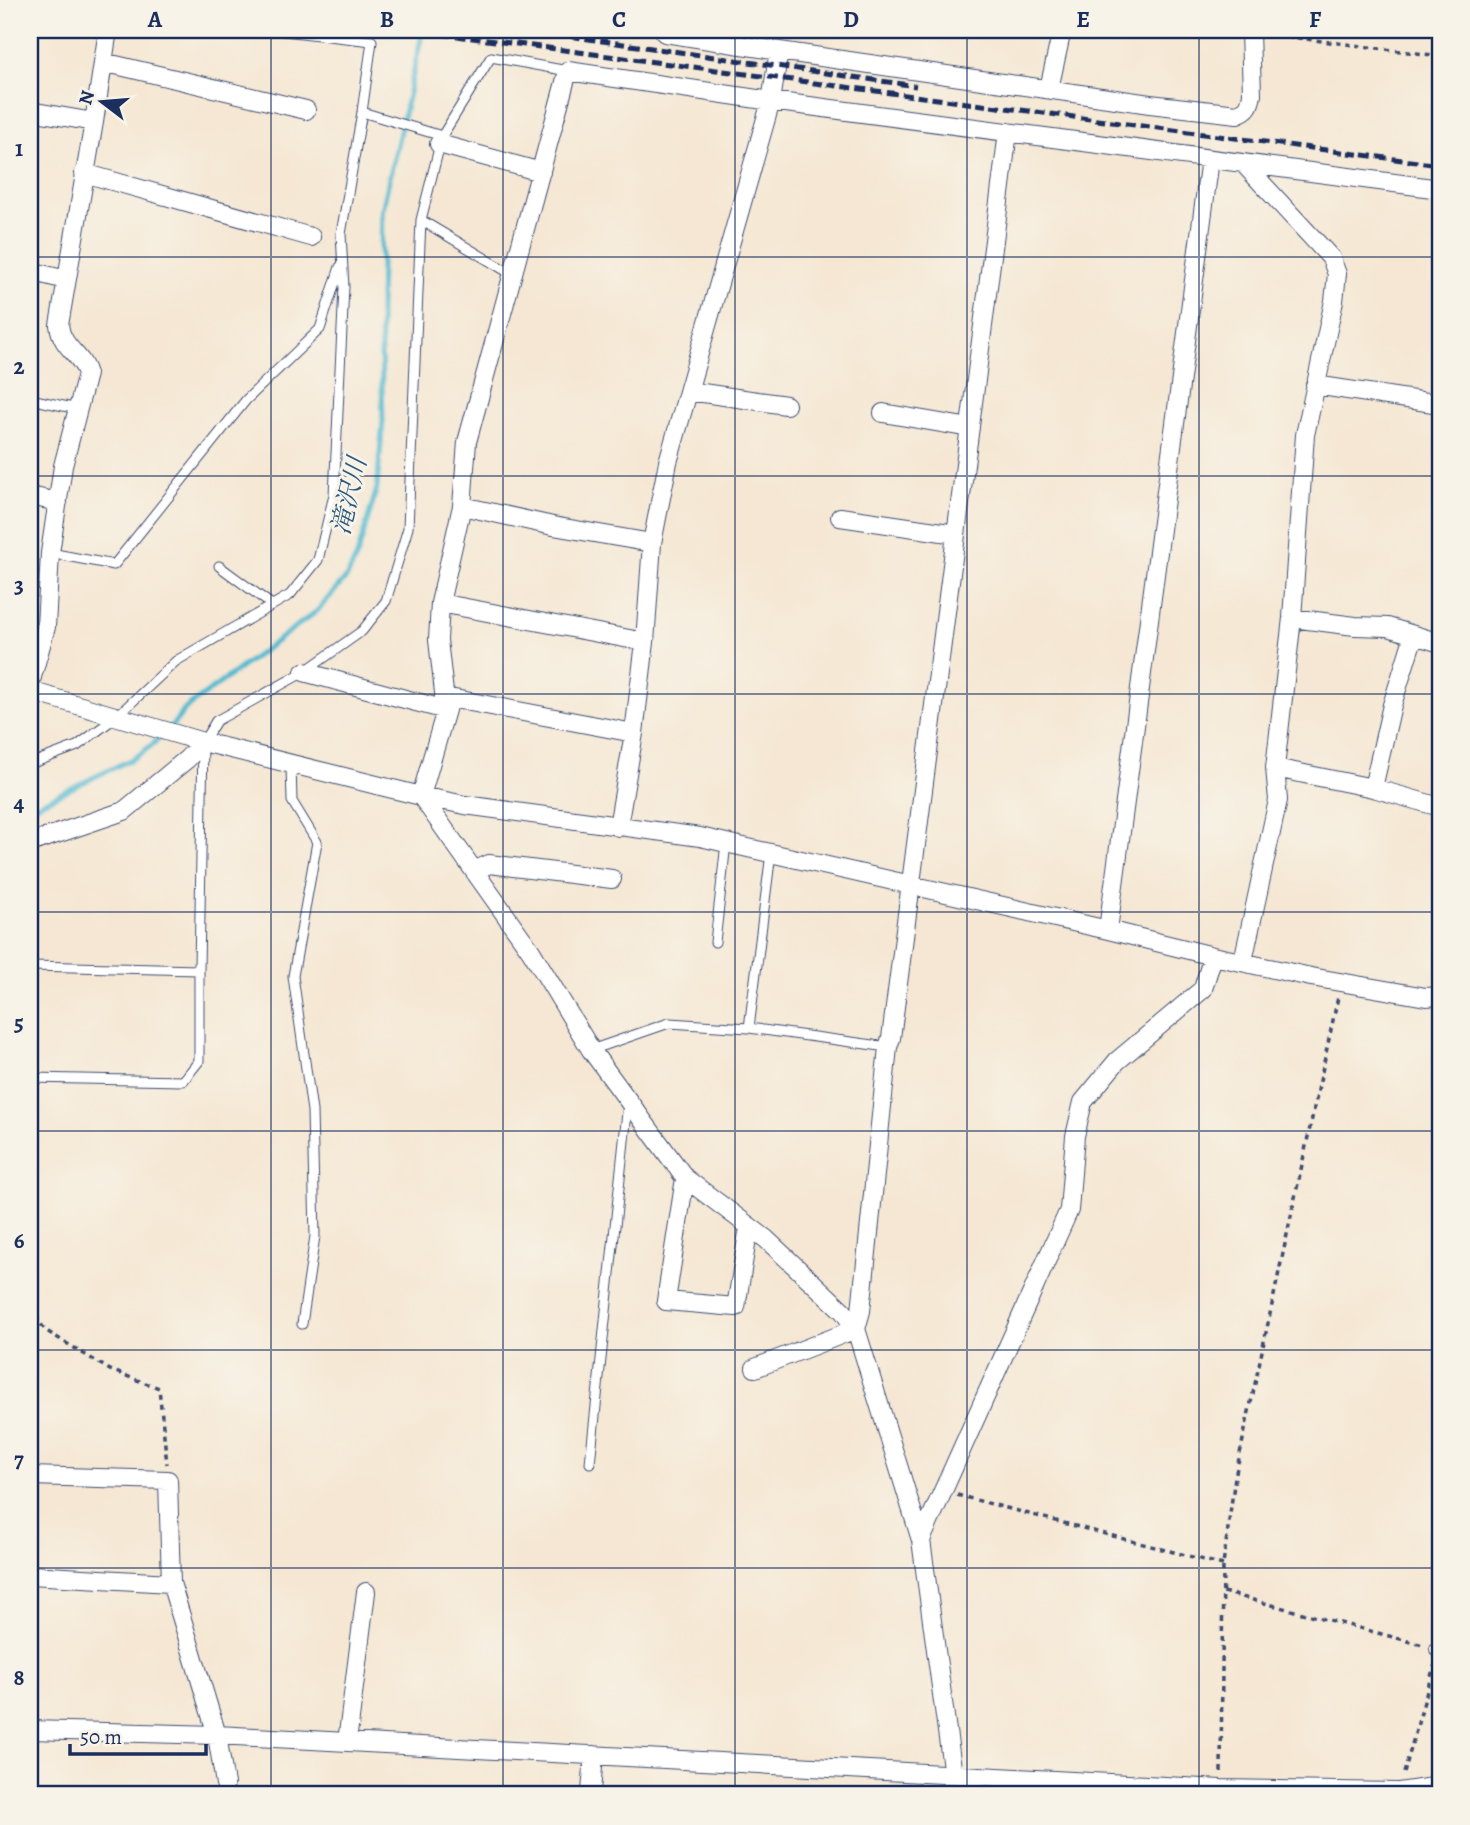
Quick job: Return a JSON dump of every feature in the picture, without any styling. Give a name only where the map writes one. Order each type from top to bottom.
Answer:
[{"type":"street","points":[[30,684],[46,627],[50,553],[63,466],[87,374],[85,366],[63,341],[58,325],[108,30]]},
{"type":"street","points":[[666,30],[665,33],[779,51],[1237,114],[1246,111],[1251,103],[1250,32]]},
{"type":"street","points":[[1049,89],[1062,30]]},
{"type":"street","points":[[618,827],[634,733],[645,642],[652,543],[668,462],[771,101],[779,51]]},
{"type":"street","points":[[103,62],[306,110]]},
{"type":"street","points":[[952,1795],[953,1775],[921,1539],[856,1329],[843,1311],[766,1239],[685,1178],[591,1050],[531,951],[421,796],[445,704],[438,640],[440,603],[462,506],[467,442],[568,71],[771,101],[1440,189]]},
{"type":"street","points":[[30,111],[94,122]]},
{"type":"street","points":[[856,1329],[865,1278],[888,1047],[1008,132]]},
{"type":"street","points":[[440,140],[541,172]]},
{"type":"street","points":[[1108,930],[1210,159]]},
{"type":"street","points":[[1243,163],[1331,258],[1337,274],[1335,301],[1305,435],[1292,618],[1275,768],[1278,800],[1243,961]]},
{"type":"street","points":[[84,173],[312,237]]},
{"type":"street","points":[[30,271],[66,280]]},
{"type":"street","points":[[1315,386],[1440,404]]},
{"type":"street","points":[[689,391],[786,405]]},
{"type":"street","points":[[883,413],[970,428]]},
{"type":"street","points":[[30,496],[58,502]]},
{"type":"street","points":[[462,506],[553,526],[652,543]]},
{"type":"street","points":[[840,517],[956,534]]},
{"type":"street","points":[[440,603],[645,642]]},
{"type":"street","points":[[1292,618],[1388,627],[1440,643]]},
{"type":"street","points":[[1373,788],[1392,705],[1414,635]]},
{"type":"street","points":[[304,672],[445,704],[634,733]]},
{"type":"street","points":[[30,691],[203,742],[421,796],[465,805],[700,837],[1213,956],[1311,977],[1426,997],[1440,996]]},
{"type":"street","points":[[30,843],[124,811],[187,759],[203,742]]},
{"type":"street","points":[[1275,768],[1373,788],[1440,807]]},
{"type":"street","points":[[474,871],[489,863],[612,879]]},
{"type":"street","points":[[921,1539],[1069,1210],[1075,1136],[1083,1102],[1116,1061],[1203,989],[1213,956]]},
{"type":"street","points":[[685,1178],[666,1301],[736,1307],[749,1227]]},
{"type":"street","points":[[755,1368],[856,1329]]},
{"type":"street","points":[[30,1476],[168,1480],[171,1583],[217,1735],[225,1784]]},
{"type":"street","points":[[30,1575],[171,1583]]},
{"type":"street","points":[[346,1742],[366,1592]]},
{"type":"street","points":[[30,1730],[217,1735],[1221,1789],[1398,1794],[1440,1786]]},
{"type":"street","points":[[591,1792],[594,1755]]},
{"type":"lane","points":[[30,764],[77,746],[116,717],[176,661],[290,595],[318,560],[334,495],[344,287],[341,234],[372,41],[275,30]]},
{"type":"lane","points":[[30,1078],[183,1081],[199,1061],[198,970],[203,742],[216,721],[304,672],[362,631],[386,601],[408,528],[421,220],[440,140],[491,57],[568,71]]},
{"type":"lane","points":[[362,112],[412,127],[440,140]]},
{"type":"lane","points":[[421,220],[513,275]]},
{"type":"lane","points":[[50,553],[114,565],[246,400],[320,329],[342,261]]},
{"type":"lane","points":[[30,399],[78,409]]},
{"type":"lane","points":[[219,566],[272,606]]},
{"type":"lane","points":[[291,765],[292,801],[317,842],[293,976],[312,1111],[315,1236],[302,1324]]},
{"type":"lane","points":[[715,942],[726,843]]},
{"type":"lane","points":[[749,1028],[771,853]]},
{"type":"lane","points":[[30,967],[198,970]]},
{"type":"lane","points":[[591,1050],[669,1023],[749,1028],[888,1047]]},
{"type":"lane","points":[[590,1463],[629,1101]]},
{"type":"path","points":[[1250,32],[1440,56]]},
{"type":"path","points":[[1221,1789],[1223,1564],[1235,1477],[1341,981]]},
{"type":"path","points":[[30,1308],[45,1330],[110,1370],[159,1388],[168,1480]]},
{"type":"path","points":[[942,1491],[1223,1564]]},
{"type":"path","points":[[1223,1592],[1440,1650],[1398,1794]]},
{"type":"waterway","name":"滝沢川","points":[[30,808],[132,759],[147,749],[168,730],[185,709],[317,611],[347,577],[357,556],[377,488],[383,421],[380,311],[382,211],[423,30]]},
{"type":"railway","points":[[411,30],[1440,165]]},
{"type":"railway","points":[[526,30],[916,86]]}]
